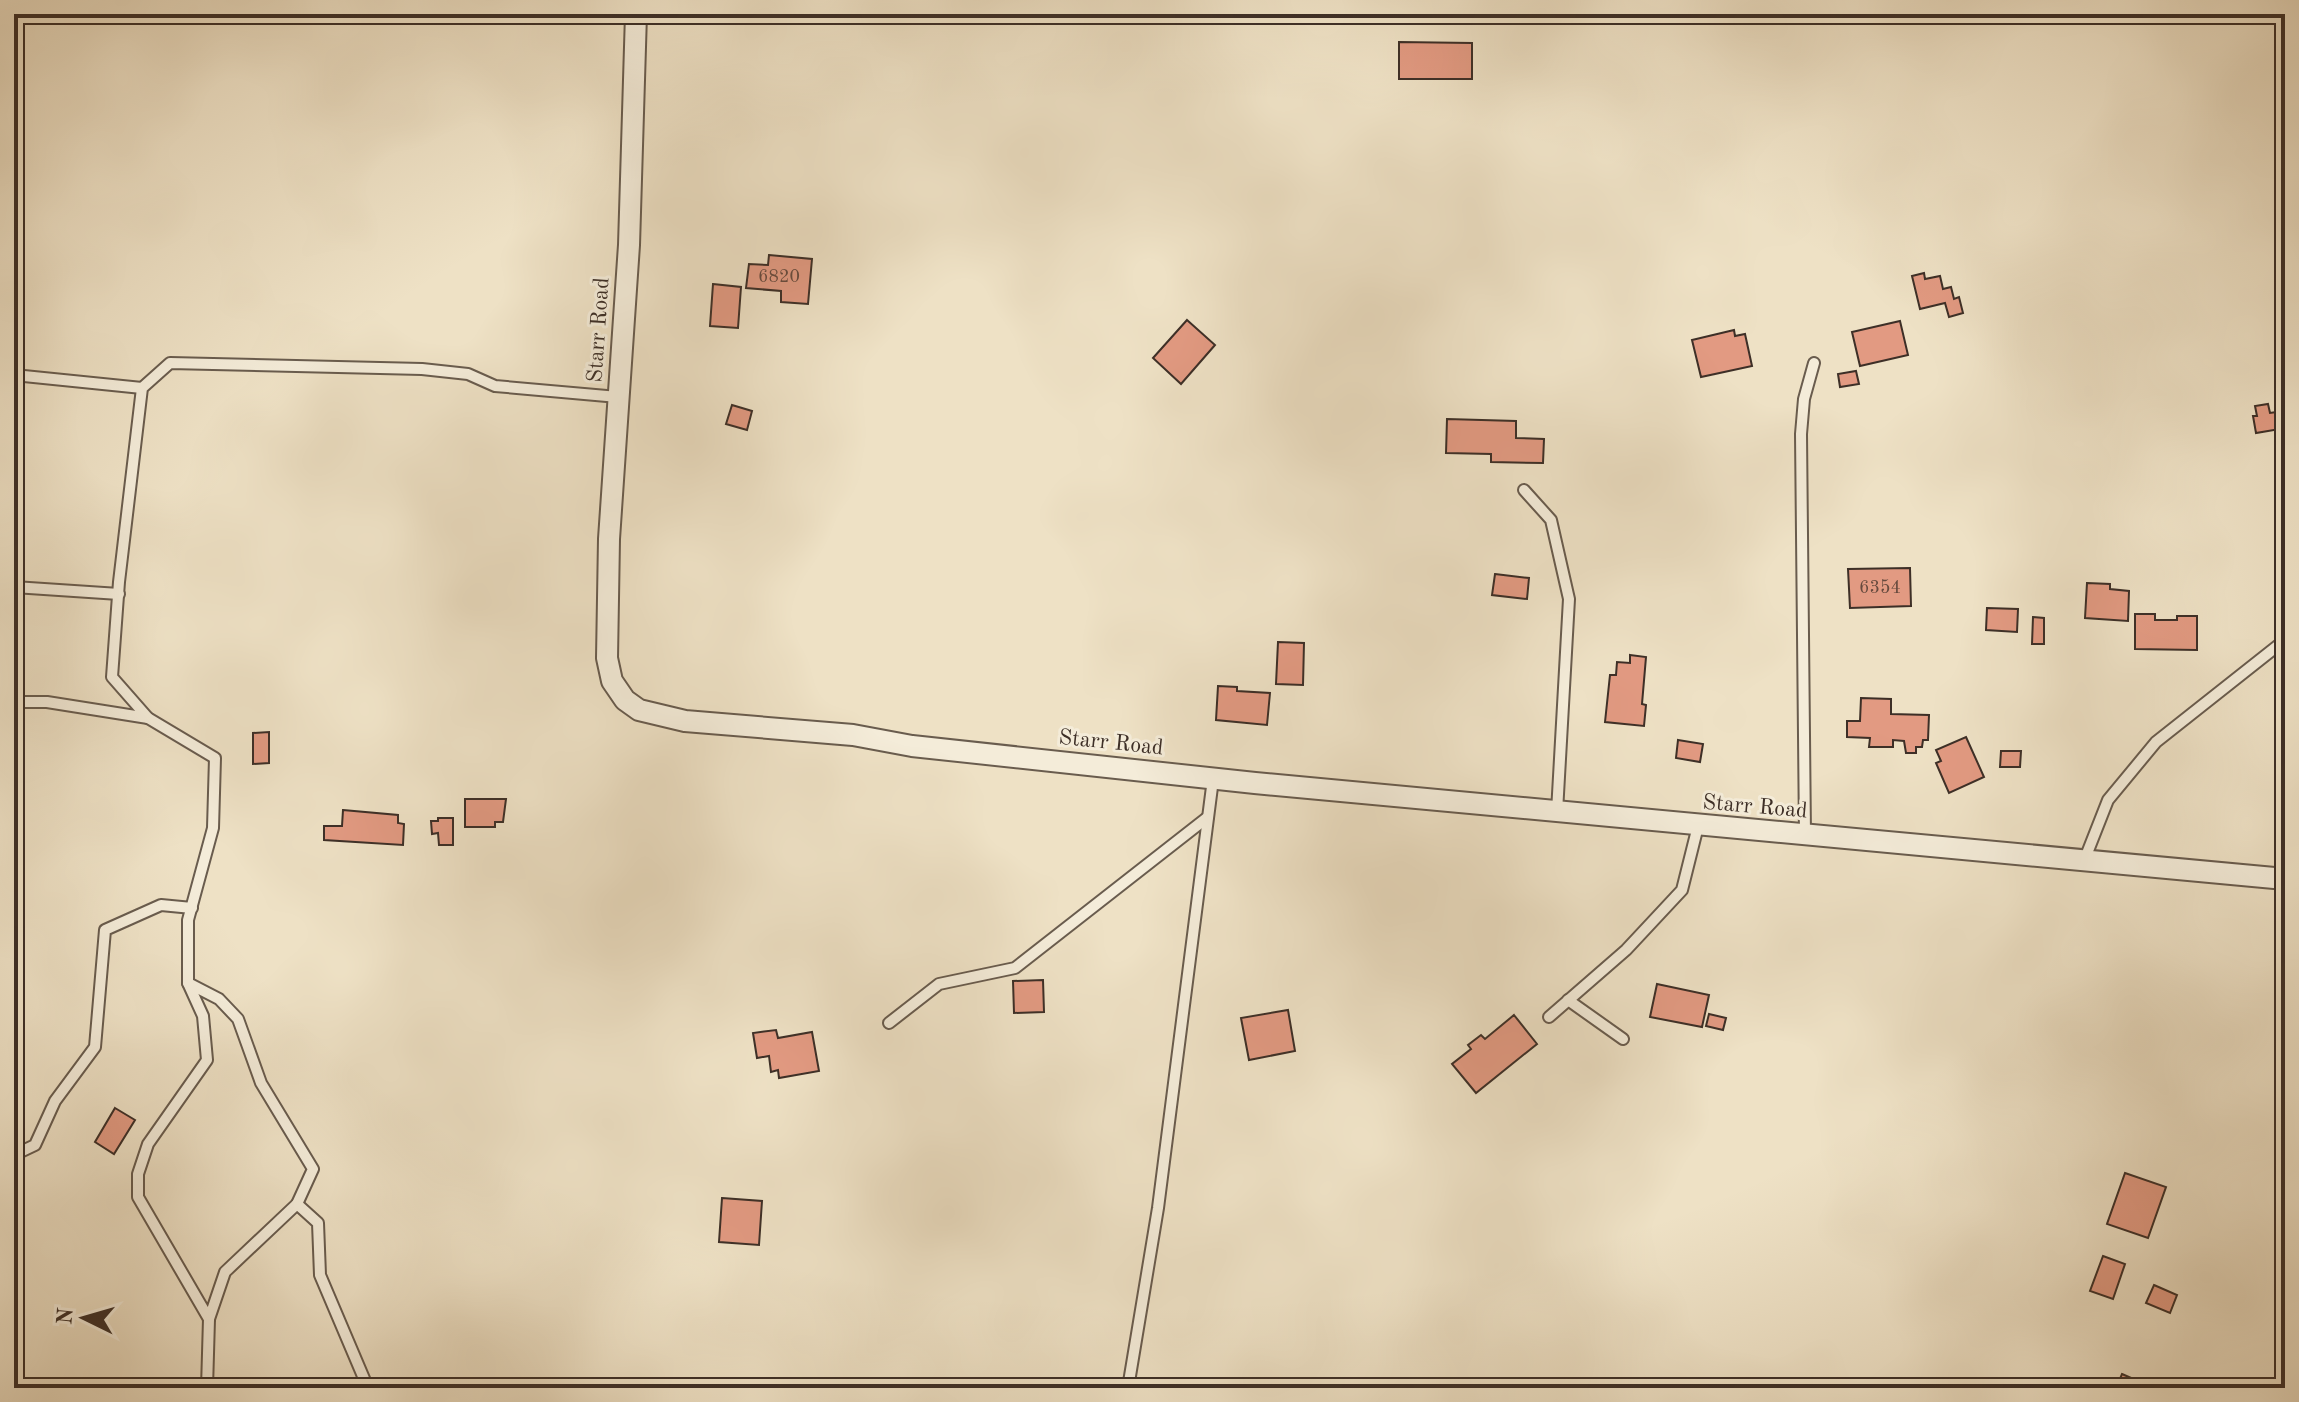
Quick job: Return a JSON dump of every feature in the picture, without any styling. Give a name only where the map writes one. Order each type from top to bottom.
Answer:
[{"type":"street","name":"Starr Road","points":[[636,14],[629,245],[609,539],[607,658],[612,681],[625,700],[639,710],[685,721],[853,735],[912,746],[1213,779],[2285,879]]},
{"type":"lane","points":[[209,1319],[138,1197],[138,1174],[148,1144],[207,1060],[203,1016],[188,983],[188,920],[213,828],[215,758],[148,718],[112,677],[142,388],[170,363],[422,369],[468,374],[495,386],[618,397]]},
{"type":"lane","points":[[1805,836],[1801,434],[1804,399],[1814,363]]},
{"type":"lane","points":[[14,375],[142,388]]},
{"type":"lane","points":[[1524,490],[1551,520],[1569,599],[1557,812]]},
{"type":"lane","points":[[14,587],[119,594]]},
{"type":"lane","points":[[2084,861],[2108,800],[2156,742],[2285,640]]},
{"type":"lane","points":[[14,702],[47,702],[148,718]]},
{"type":"lane","points":[[1128,1388],[1158,1208],[1213,779]]},
{"type":"lane","points":[[889,1023],[939,984],[1015,968],[1208,817]]},
{"type":"lane","points":[[1549,1017],[1626,950],[1682,890],[1698,826]]},
{"type":"lane","points":[[14,1155],[35,1145],[55,1101],[95,1047],[105,930],[161,905],[192,908]]},
{"type":"lane","points":[[188,983],[219,999],[238,1019],[261,1083],[313,1169],[297,1204],[225,1272],[209,1319],[207,1388]]},
{"type":"lane","points":[[1568,1000],[1623,1039]]},
{"type":"lane","points":[[297,1204],[318,1223],[320,1275],[368,1388]]},
{"type":"building","points":[[1399,42],[1472,43],[1472,79],[1399,79]]},
{"type":"building","points":[[769,255],[812,259],[808,304],[781,302],[781,291],[746,288],[749,264],[768,265]]},
{"type":"building","points":[[1924,273],[1925,279],[1940,276],[1943,289],[1951,287],[1954,299],[1959,297],[1963,313],[1949,317],[1945,303],[1920,309],[1912,276]]},
{"type":"building","points":[[713,284],[741,287],[738,328],[710,326]]},
{"type":"building","points":[[1187,320],[1215,345],[1181,384],[1153,358]]},
{"type":"building","points":[[1900,321],[1908,355],[1860,366],[1852,332]]},
{"type":"building","points":[[1734,330],[1735,336],[1745,334],[1752,366],[1701,377],[1692,340]]},
{"type":"building","points":[[1856,371],[1859,384],[1840,387],[1838,374]]},
{"type":"building","points":[[2268,404],[2270,413],[2277,412],[2280,429],[2256,433],[2255,406]]},
{"type":"building","points":[[732,405],[752,411],[747,430],[726,424]]},
{"type":"building","points":[[1447,419],[1516,421],[1516,438],[1544,439],[1543,463],[1491,462],[1491,454],[1446,453]]},
{"type":"building","points":[[1910,568],[1911,606],[1850,608],[1848,569]]},
{"type":"building","points":[[1495,574],[1529,578],[1527,599],[1492,595]]},
{"type":"building","points":[[2087,583],[2110,584],[2110,589],[2129,591],[2128,621],[2085,618]]},
{"type":"building","points":[[1987,608],[2018,609],[2017,632],[1986,630]]},
{"type":"building","points":[[2135,614],[2155,614],[2155,620],[2197,616],[2197,650],[2135,649]]},
{"type":"building","points":[[2033,617],[2044,618],[2044,644],[2032,644]]},
{"type":"building","points":[[1278,642],[1304,643],[1303,685],[1276,684]]},
{"type":"building","points":[[1630,655],[1646,657],[1642,704],[1646,705],[1644,726],[1605,722],[1610,675],[1616,675],[1617,662],[1630,663]]},
{"type":"building","points":[[1218,686],[1237,687],[1237,691],[1270,693],[1267,725],[1216,720]]},
{"type":"building","points":[[1861,698],[1891,699],[1891,714],[1929,715],[1928,740],[1923,740],[1922,747],[1916,747],[1916,753],[1906,753],[1904,741],[1893,740],[1893,747],[1869,747],[1870,738],[1847,737],[1847,721],[1860,721]]},
{"type":"building","points":[[269,732],[269,763],[253,764],[253,733]]},
{"type":"building","points":[[1966,737],[1984,777],[1949,793],[1936,763],[1941,761],[1936,750]]},
{"type":"building","points":[[1678,740],[1703,744],[1700,762],[1676,758]]},
{"type":"building","points":[[2001,751],[2021,751],[2020,767],[2000,767]]},
{"type":"building","points":[[465,799],[506,799],[503,822],[495,822],[495,827],[465,827]]},
{"type":"building","points":[[343,810],[398,815],[398,823],[404,824],[403,845],[324,840],[324,826],[342,826]]},
{"type":"building","points":[[438,818],[453,818],[453,845],[439,845],[438,833],[432,834],[431,821],[438,821]]},
{"type":"building","points":[[1043,980],[1044,1012],[1014,1013],[1013,981]]},
{"type":"building","points":[[1657,984],[1709,995],[1702,1027],[1650,1017]]},
{"type":"building","points":[[1288,1010],[1295,1051],[1249,1060],[1241,1018]]},
{"type":"building","points":[[1709,1014],[1726,1018],[1723,1030],[1706,1026]]},
{"type":"building","points":[[1514,1015],[1537,1044],[1476,1093],[1452,1064],[1471,1049],[1468,1045],[1481,1035],[1485,1039]]},
{"type":"building","points":[[776,1030],[778,1038],[812,1032],[819,1071],[779,1078],[778,1070],[771,1072],[769,1056],[757,1058],[753,1033]]},
{"type":"building","points":[[115,1108],[135,1120],[114,1154],[95,1142]]},
{"type":"building","points":[[2125,1173],[2166,1187],[2148,1238],[2107,1224]]},
{"type":"building","points":[[722,1198],[762,1201],[759,1245],[719,1242]]},
{"type":"building","points":[[2103,1256],[2125,1264],[2113,1299],[2090,1291]]},
{"type":"building","points":[[2154,1285],[2177,1295],[2170,1313],[2146,1303]]},
{"type":"building","points":[[2122,1374],[2154,1388],[2116,1388]]}]
